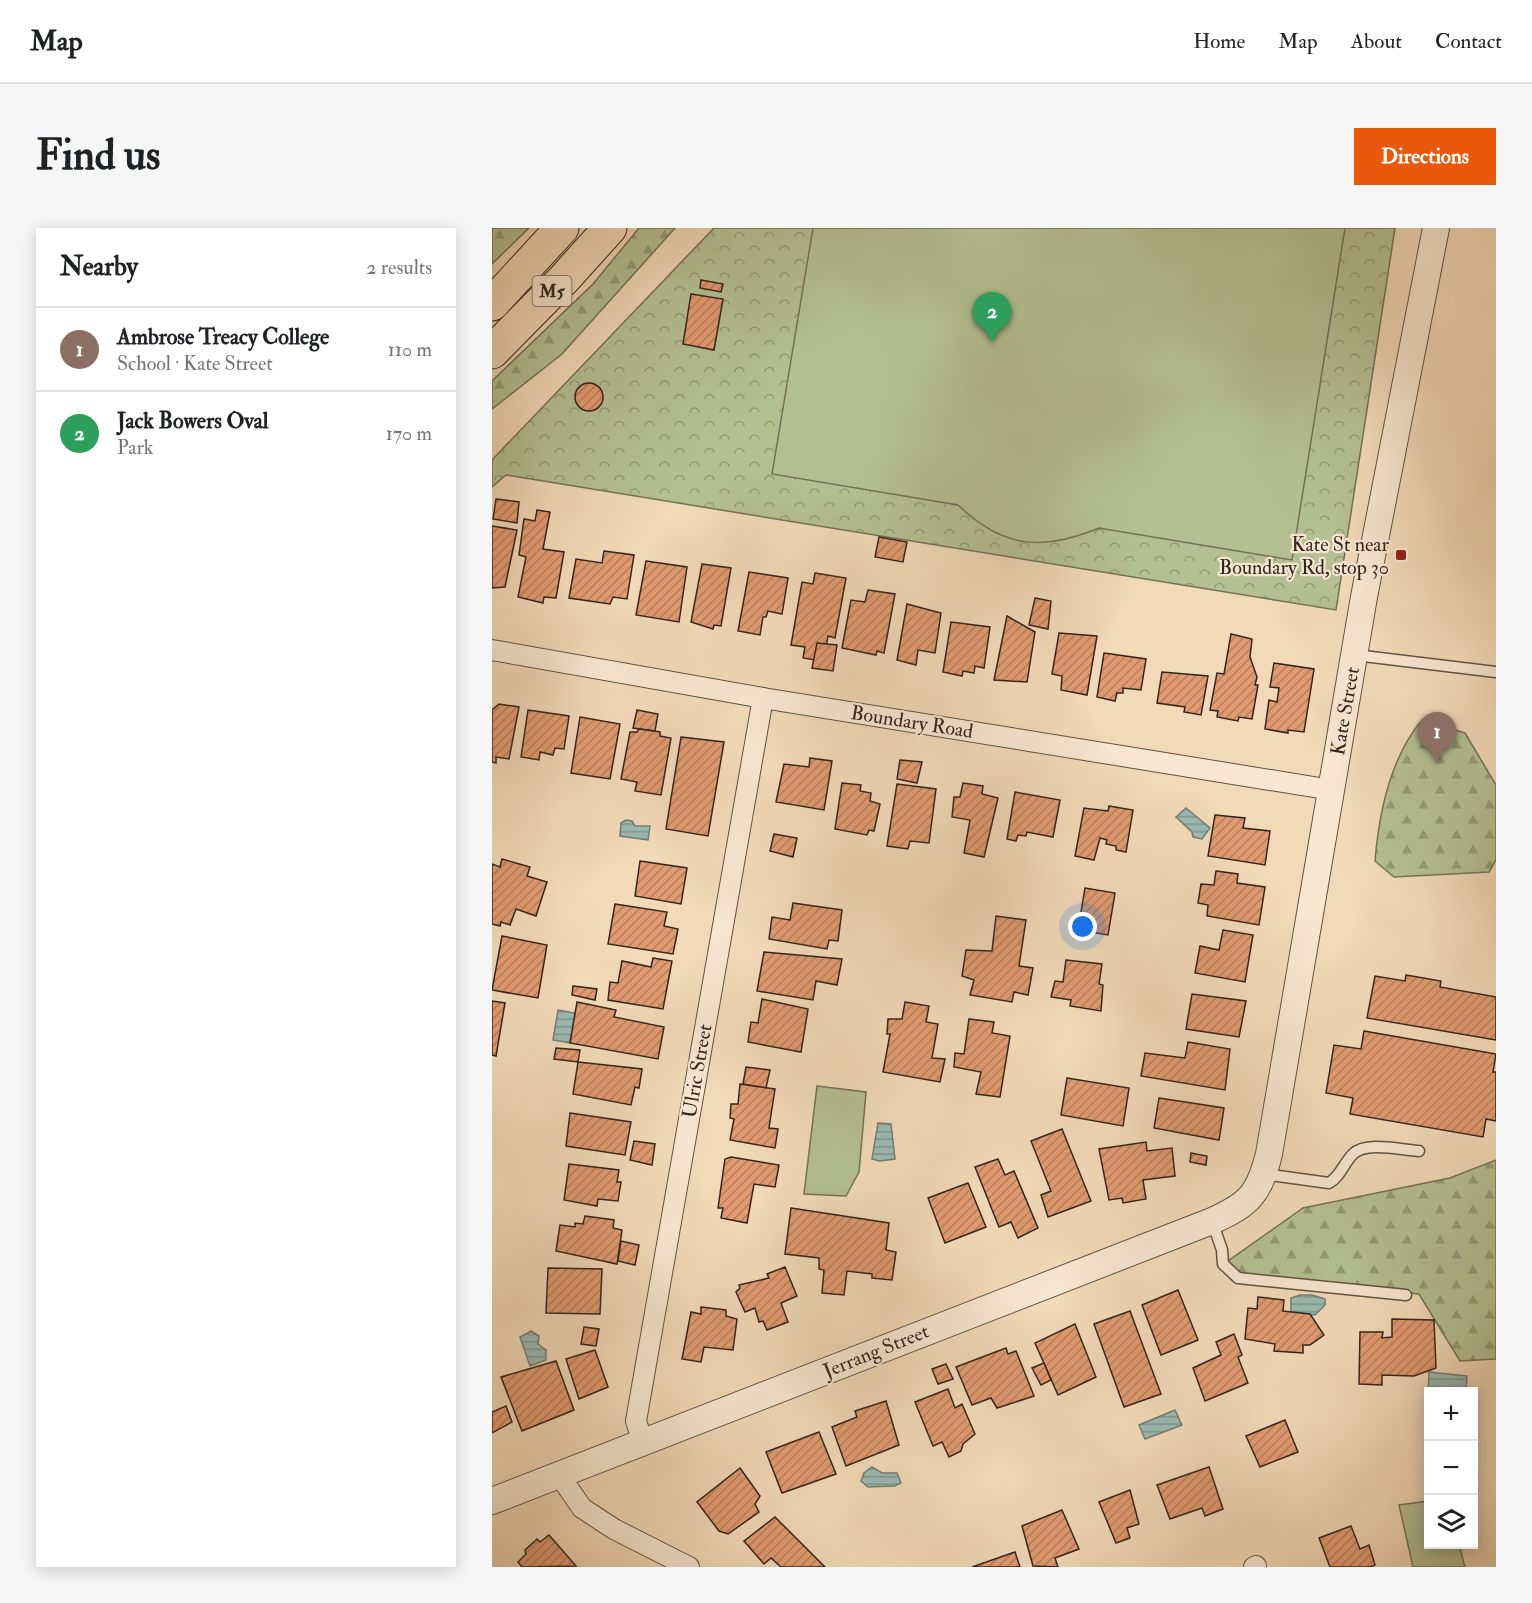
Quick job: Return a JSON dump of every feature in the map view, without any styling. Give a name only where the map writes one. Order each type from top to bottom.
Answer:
[{"type":"highway","name":"M5","points":[[492,304],[562,228]]},
{"type":"highway","name":"M5","points":[[492,352],[610,228]]},
{"type":"street","name":"Kate Street","points":[[1259,1184],[1332,790],[1354,655],[1436,228]]},
{"type":"street","name":"Boundary Road","points":[[492,650],[763,698],[1332,790]]},
{"type":"street","name":"Ulric Street","points":[[643,1443],[636,1421],[763,698]]},
{"type":"street","name":"Jerrang Street","points":[[492,1501],[1212,1221],[1237,1209],[1259,1184]]},
{"type":"street","points":[[560,1475],[582,1508],[614,1529],[689,1567]]},
{"type":"lane","points":[[1354,655],[1496,672]]},
{"type":"lane","points":[[1259,1184],[1329,1183],[1338,1178],[1353,1153],[1366,1148],[1419,1151]]},
{"type":"lane","points":[[1212,1221],[1222,1250],[1223,1264],[1238,1278],[1406,1295]]},
{"type":"green space","points":[[492,228],[529,228],[492,264]]},
{"type":"green space","points":[[639,228],[675,228],[562,354],[492,409],[492,381],[593,284]]},
{"type":"green space","points":[[714,228],[1395,228],[1336,610],[506,475],[492,487],[492,460]]},
{"type":"green space","points":[[813,228],[1345,228],[1292,560],[1099,528],[1060,540],[1025,542],[1008,538],[992,530],[975,520],[958,505],[772,474]]},
{"type":"green space","points":[[1422,720],[1465,733],[1496,785],[1496,860],[1489,872],[1394,877],[1375,861],[1383,805],[1394,768],[1411,735]]},
{"type":"green space","points":[[817,1086],[866,1092],[859,1172],[846,1196],[804,1194]]},
{"type":"green space","points":[[1496,1160],[1496,1359],[1460,1361],[1419,1294],[1242,1277],[1228,1261],[1303,1208],[1450,1178]]},
{"type":"green space","points":[[1424,1502],[1424,1549],[1460,1549],[1465,1567],[1413,1567],[1399,1505]]},
{"type":"water","points":[[1186,808],[1210,828],[1202,839],[1193,837],[1192,832],[1176,817]]},
{"type":"water","points":[[626,820],[632,821],[635,826],[650,826],[648,840],[620,836],[621,823]]},
{"type":"water","points":[[558,1010],[575,1013],[570,1043],[553,1040]]},
{"type":"water","points":[[878,1123],[891,1124],[895,1159],[879,1161],[872,1159]]},
{"type":"water","points":[[1312,1295],[1325,1299],[1325,1305],[1315,1315],[1291,1312],[1291,1298]]},
{"type":"water","points":[[531,1331],[539,1336],[538,1344],[546,1350],[546,1360],[530,1366],[520,1337]]},
{"type":"water","points":[[1429,1372],[1467,1376],[1466,1387],[1428,1387]]},
{"type":"water","points":[[1175,1410],[1182,1425],[1145,1439],[1139,1425]]},
{"type":"water","points":[[872,1467],[882,1473],[897,1473],[901,1483],[895,1486],[868,1487],[861,1481],[864,1473]]},
{"type":"building","points":[[701,280],[723,284],[721,292],[700,288]]},
{"type":"building","points":[[691,294],[723,299],[714,350],[683,344]]},
{"type":"building","points":[[589,383],[599,387],[603,397],[599,407],[589,411],[579,407],[575,397],[579,387]]},
{"type":"building","points":[[496,499],[519,502],[517,523],[493,519]]},
{"type":"building","points":[[537,510],[550,512],[543,549],[564,552],[556,598],[544,597],[543,603],[518,597],[526,557],[519,555],[524,519],[535,521]]},
{"type":"building","points":[[492,526],[517,530],[505,587],[492,588]]},
{"type":"building","points":[[879,537],[907,542],[903,562],[875,557]]},
{"type":"building","points":[[604,551],[634,555],[627,599],[613,597],[610,604],[569,598],[576,559],[602,563]]},
{"type":"building","points":[[646,561],[687,567],[679,622],[636,615]]},
{"type":"building","points":[[702,564],[731,568],[721,626],[714,625],[713,629],[691,622]]},
{"type":"building","points":[[749,572],[788,578],[782,614],[768,611],[766,617],[763,617],[760,635],[738,631]]},
{"type":"building","points":[[815,573],[846,578],[835,638],[828,636],[826,648],[818,647],[815,660],[803,658],[805,647],[791,645],[802,582],[813,584]]},
{"type":"building","points":[[868,590],[895,594],[884,653],[877,651],[876,655],[842,648],[851,600],[865,602]]},
{"type":"building","points":[[1035,598],[1051,601],[1048,629],[1029,625]]},
{"type":"building","points":[[907,604],[941,613],[935,653],[918,650],[916,665],[897,660]]},
{"type":"building","points":[[1007,616],[1035,632],[1027,682],[994,680]]},
{"type":"building","points":[[951,622],[990,627],[984,668],[975,666],[974,673],[963,671],[962,676],[943,672]]},
{"type":"building","points":[[1059,633],[1097,636],[1087,695],[1061,690],[1062,676],[1052,674]]},
{"type":"building","points":[[1231,634],[1252,639],[1250,657],[1257,677],[1255,685],[1258,685],[1252,719],[1239,717],[1238,721],[1217,717],[1218,711],[1210,710],[1217,673],[1224,674]]},
{"type":"building","points":[[817,643],[837,645],[833,671],[812,668]]},
{"type":"building","points":[[1104,653],[1146,659],[1141,690],[1123,688],[1123,693],[1117,693],[1115,701],[1097,697]]},
{"type":"building","points":[[1274,663],[1314,669],[1304,732],[1288,730],[1288,733],[1265,729],[1269,700],[1277,702],[1279,688],[1270,687]]},
{"type":"building","points":[[1162,672],[1208,676],[1201,715],[1184,712],[1185,707],[1157,703]]},
{"type":"building","points":[[499,704],[519,707],[509,759],[496,757],[496,763],[492,762],[492,710]]},
{"type":"building","points":[[528,710],[569,716],[564,749],[555,748],[553,755],[540,752],[539,760],[521,757]]},
{"type":"building","points":[[637,710],[658,714],[655,731],[633,728]]},
{"type":"building","points":[[580,717],[620,724],[610,779],[571,773]]},
{"type":"building","points":[[639,729],[660,732],[660,736],[671,738],[661,795],[635,791],[637,782],[621,779],[630,732],[637,732]]},
{"type":"building","points":[[681,737],[724,742],[708,836],[666,829]]},
{"type":"building","points":[[810,758],[832,761],[824,810],[776,802],[784,764],[809,767]]},
{"type":"building","points":[[900,760],[922,762],[917,783],[897,779]]},
{"type":"building","points":[[842,783],[861,785],[860,791],[871,793],[870,801],[880,804],[874,831],[869,830],[867,835],[835,829]]},
{"type":"building","points":[[963,783],[983,786],[982,794],[998,798],[984,857],[964,853],[970,820],[952,817],[954,797],[960,797]]},
{"type":"building","points":[[897,784],[936,789],[929,843],[910,841],[908,849],[887,846]]},
{"type":"building","points":[[1015,792],[1060,800],[1053,837],[1027,832],[1026,836],[1018,835],[1016,841],[1007,839]]},
{"type":"building","points":[[1109,806],[1133,810],[1126,852],[1116,850],[1116,846],[1106,844],[1107,840],[1100,838],[1094,860],[1075,856],[1084,808],[1108,811]]},
{"type":"building","points":[[1215,815],[1245,818],[1243,828],[1270,831],[1265,865],[1208,856]]},
{"type":"building","points":[[774,834],[797,838],[793,857],[770,851]]},
{"type":"building","points":[[502,859],[530,867],[527,876],[547,882],[536,916],[516,909],[510,925],[501,922],[500,926],[492,924],[492,864],[500,867]]},
{"type":"building","points":[[640,861],[687,868],[681,904],[635,896]]},
{"type":"building","points":[[1216,871],[1238,874],[1237,883],[1265,887],[1259,925],[1207,916],[1208,905],[1198,903],[1201,884],[1214,885]]},
{"type":"building","points":[[1085,888],[1115,893],[1108,935],[1078,930]]},
{"type":"building","points":[[793,903],[842,910],[838,941],[829,940],[827,949],[769,939],[772,917],[790,920]]},
{"type":"building","points":[[615,904],[667,912],[664,926],[678,929],[673,954],[608,944]]},
{"type":"building","points":[[996,916],[1026,920],[1019,966],[1033,968],[1028,995],[1014,992],[1012,1002],[970,995],[974,980],[962,976],[966,950],[992,951]]},
{"type":"building","points":[[1223,930],[1253,935],[1245,982],[1195,973],[1200,946],[1219,950]]},
{"type":"building","points":[[502,936],[547,945],[538,998],[492,990]]},
{"type":"building","points":[[764,952],[842,959],[837,985],[816,981],[813,1000],[757,991]]},
{"type":"building","points":[[653,958],[672,961],[663,1009],[608,1000],[610,982],[618,983],[622,961],[651,967]]},
{"type":"building","points":[[1066,960],[1102,964],[1099,984],[1103,985],[1101,1011],[1070,1006],[1071,1000],[1051,997],[1055,981],[1063,982]]},
{"type":"building","points":[[1406,975],[1441,981],[1440,987],[1496,997],[1496,1040],[1367,1018],[1375,976],[1405,981]]},
{"type":"building","points":[[573,986],[597,989],[595,1000],[572,995]]},
{"type":"building","points":[[1192,994],[1246,1001],[1239,1037],[1186,1029]]},
{"type":"building","points":[[762,999],[808,1009],[801,1052],[748,1042],[751,1022],[758,1023]]},
{"type":"building","points":[[492,1001],[505,1003],[496,1056],[492,1055]]},
{"type":"building","points":[[577,1002],[616,1010],[614,1017],[664,1027],[658,1059],[570,1043]]},
{"type":"building","points":[[905,1002],[929,1006],[926,1022],[938,1024],[932,1058],[945,1059],[940,1082],[883,1072],[890,1034],[887,1034],[888,1019],[902,1019]]},
{"type":"building","points":[[969,1019],[994,1022],[992,1033],[1010,1036],[1000,1097],[976,1094],[981,1072],[954,1067],[955,1053],[964,1054]]},
{"type":"building","points":[[1364,1031],[1496,1054],[1493,1072],[1496,1072],[1496,1121],[1486,1119],[1483,1137],[1350,1114],[1353,1098],[1326,1093],[1334,1045],[1361,1049]]},
{"type":"building","points":[[1188,1042],[1230,1049],[1225,1090],[1141,1076],[1145,1053],[1185,1058]]},
{"type":"building","points":[[556,1048],[580,1050],[578,1062],[554,1059]]},
{"type":"building","points":[[578,1062],[642,1069],[639,1088],[635,1087],[631,1105],[573,1094]]},
{"type":"building","points":[[746,1067],[770,1070],[766,1088],[743,1084]]},
{"type":"building","points":[[1067,1078],[1129,1088],[1123,1126],[1061,1115]]},
{"type":"building","points":[[740,1084],[775,1089],[769,1128],[778,1129],[775,1148],[730,1140],[734,1119],[730,1118],[731,1104],[738,1104]]},
{"type":"building","points":[[1159,1098],[1224,1108],[1219,1140],[1154,1128]]},
{"type":"building","points":[[570,1113],[631,1122],[625,1155],[566,1146]]},
{"type":"building","points":[[1062,1129],[1091,1201],[1048,1217],[1041,1195],[1051,1191],[1031,1141]]},
{"type":"building","points":[[634,1141],[655,1144],[652,1165],[630,1160]]},
{"type":"building","points":[[1146,1142],[1147,1151],[1172,1148],[1175,1176],[1143,1180],[1146,1199],[1123,1203],[1122,1198],[1109,1200],[1099,1149]]},
{"type":"building","points":[[1191,1153],[1207,1156],[1206,1165],[1190,1162]]},
{"type":"building","points":[[731,1157],[779,1165],[775,1187],[754,1184],[747,1223],[721,1218],[723,1208],[718,1208],[725,1159]]},
{"type":"building","points":[[998,1159],[1005,1175],[1014,1171],[1038,1228],[1018,1238],[1011,1222],[999,1227],[975,1167]]},
{"type":"building","points":[[569,1164],[619,1170],[617,1182],[621,1182],[618,1201],[598,1199],[597,1206],[564,1200]]},
{"type":"building","points":[[968,1183],[986,1227],[945,1243],[928,1198]]},
{"type":"building","points":[[791,1208],[889,1223],[886,1250],[896,1252],[892,1280],[872,1278],[872,1274],[847,1271],[844,1295],[822,1293],[824,1270],[819,1269],[819,1258],[785,1254]]},
{"type":"building","points":[[585,1216],[614,1220],[613,1228],[622,1230],[617,1264],[556,1251],[560,1225],[575,1227],[575,1223],[583,1224]]},
{"type":"building","points":[[621,1241],[639,1245],[635,1265],[618,1261]]},
{"type":"building","points":[[785,1267],[797,1296],[781,1303],[788,1322],[767,1330],[763,1321],[759,1322],[755,1308],[745,1312],[736,1292],[740,1288],[739,1285],[769,1278],[767,1274]]},
{"type":"building","points":[[548,1268],[602,1269],[600,1314],[546,1313]]},
{"type":"building","points":[[1178,1290],[1198,1340],[1161,1355],[1142,1305]]},
{"type":"building","points":[[1258,1297],[1284,1300],[1283,1311],[1310,1314],[1324,1335],[1310,1345],[1303,1345],[1303,1353],[1274,1351],[1275,1344],[1245,1339],[1248,1308],[1257,1309]]},
{"type":"building","points":[[701,1307],[726,1310],[726,1316],[737,1319],[733,1350],[704,1347],[701,1362],[682,1359],[691,1312],[701,1314]]},
{"type":"building","points":[[1130,1311],[1161,1394],[1124,1407],[1094,1324]]},
{"type":"building","points":[[1392,1319],[1434,1320],[1436,1368],[1414,1376],[1382,1375],[1382,1385],[1359,1384],[1360,1332],[1383,1332],[1382,1338],[1392,1337]]},
{"type":"building","points":[[1075,1324],[1096,1377],[1058,1395],[1035,1343]]},
{"type":"building","points":[[584,1327],[599,1329],[596,1346],[581,1344]]},
{"type":"building","points":[[1234,1334],[1242,1355],[1238,1357],[1248,1383],[1205,1401],[1193,1368],[1221,1355],[1216,1342]]},
{"type":"building","points":[[1006,1348],[1008,1354],[1016,1351],[1034,1396],[997,1408],[991,1398],[972,1405],[956,1367]]},
{"type":"building","points":[[595,1350],[608,1387],[579,1399],[566,1359]]},
{"type":"building","points":[[556,1361],[574,1410],[522,1431],[501,1377]]},
{"type":"building","points":[[1044,1363],[1051,1380],[1041,1385],[1032,1368]]},
{"type":"building","points":[[946,1364],[953,1379],[938,1384],[932,1369]]},
{"type":"building","points":[[948,1389],[955,1408],[962,1404],[975,1434],[963,1444],[961,1451],[949,1457],[942,1442],[933,1446],[915,1402]]},
{"type":"building","points":[[886,1401],[899,1445],[846,1466],[832,1427],[857,1417],[855,1411]]},
{"type":"building","points":[[506,1406],[512,1422],[492,1433],[492,1412]]},
{"type":"building","points":[[1285,1420],[1298,1452],[1260,1467],[1246,1436]]},
{"type":"building","points":[[819,1432],[836,1474],[782,1493],[766,1452]]},
{"type":"building","points":[[1209,1467],[1223,1509],[1205,1516],[1202,1508],[1170,1519],[1157,1485]]},
{"type":"building","points":[[740,1468],[760,1496],[755,1504],[759,1512],[728,1534],[719,1531],[697,1502]]},
{"type":"building","points":[[1130,1490],[1139,1524],[1127,1528],[1130,1538],[1116,1543],[1099,1502]]},
{"type":"building","points":[[1062,1510],[1079,1549],[1055,1558],[1058,1567],[1033,1566],[1022,1526]]},
{"type":"building","points":[[775,1517],[825,1567],[781,1567],[771,1558],[764,1564],[744,1541]]},
{"type":"building","points":[[1351,1526],[1360,1549],[1369,1545],[1375,1565],[1330,1567],[1319,1538]]},
{"type":"building","points":[[549,1535],[576,1566],[522,1567],[518,1562],[526,1554],[525,1550],[537,1539],[540,1542]]},
{"type":"building","points":[[1015,1552],[1020,1567],[972,1567]]},
{"type":"place","name":"Jack Bowers Oval","points":[[992,342]]},
{"type":"place","name":"Kate St near Boundary Rd, stop 30","points":[[1401,555]]},
{"type":"place","name":"Ambrose Treacy College","points":[[1437,762]]}]
